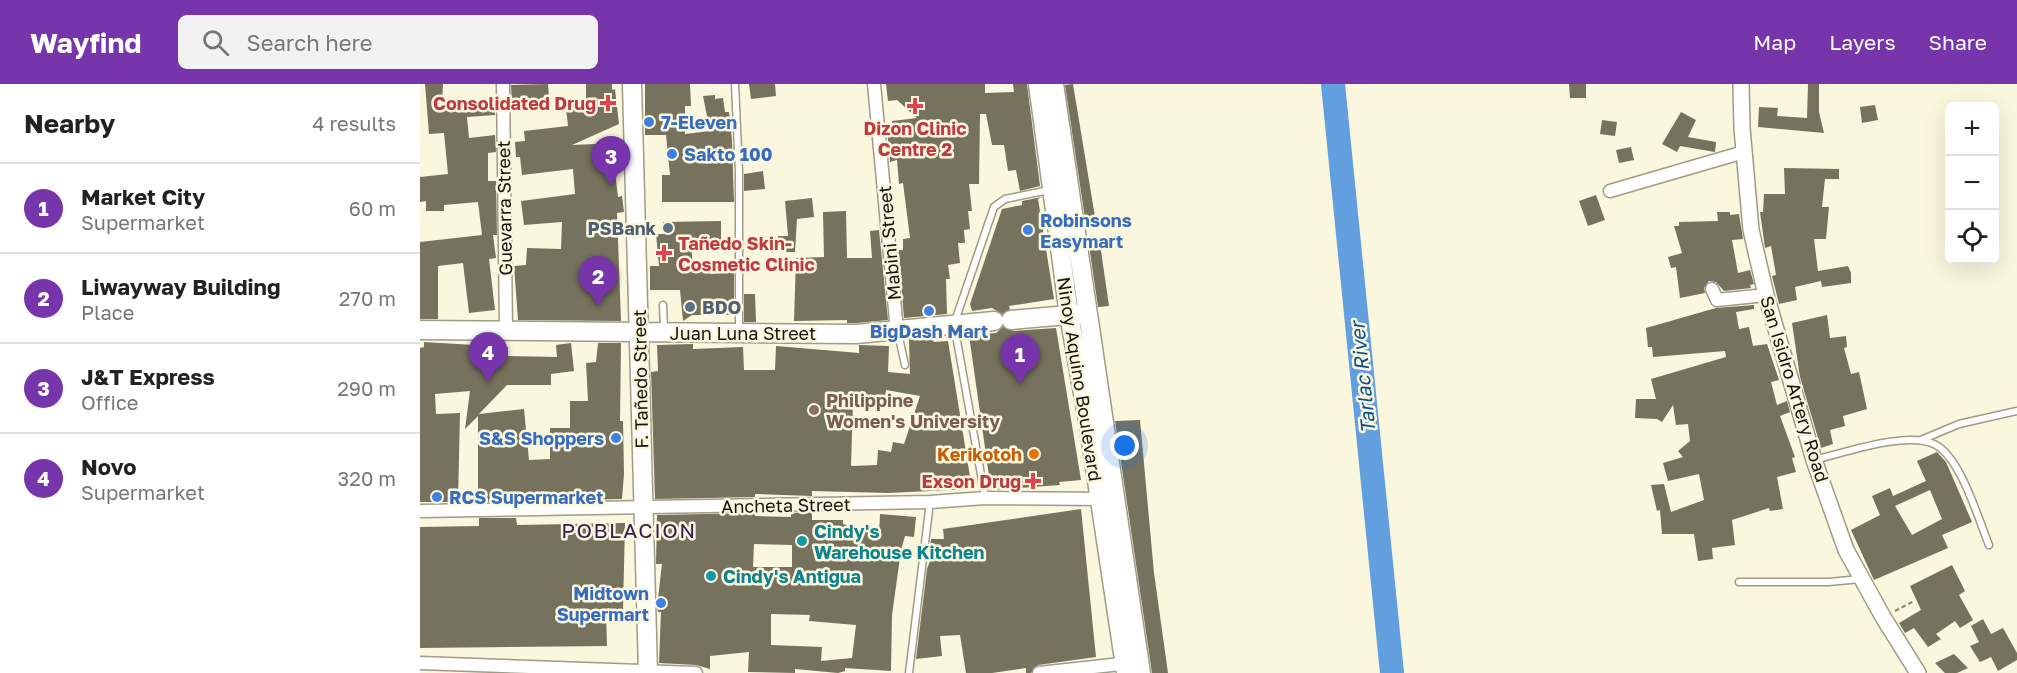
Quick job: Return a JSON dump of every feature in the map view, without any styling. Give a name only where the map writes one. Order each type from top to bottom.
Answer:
[{"type":"main road","name":"F. Tañedo Street","points":[[632,84],[648,672]]},
{"type":"main road","name":"Ninoy Aquino Boulevard","points":[[1038,84],[1088,313],[1107,499],[1133,668]]},
{"type":"main road","name":"Ninoy Aquino Boulevard","points":[[1054,84],[1069,315],[1089,421],[1107,499]]},
{"type":"main road","name":"Juan Luna Street","points":[[420,330],[640,333],[897,331],[1088,313]]},
{"type":"street","name":"Guevarra Street","points":[[503,84],[506,331]]},
{"type":"street","name":"Mabini Street","points":[[874,84],[897,331]]},
{"type":"street","name":"San Isidro Artery Road","points":[[1741,84],[1751,230],[1766,295],[1814,460],[1846,550],[1882,617],[1918,673]]},
{"type":"street","points":[[1610,191],[1744,152]]},
{"type":"street","points":[[1712,289],[1717,300],[1766,295]]},
{"type":"street","name":"Ancheta Street","points":[[420,511],[930,502],[985,498],[1107,499]]},
{"type":"street","points":[[420,663],[696,673]]},
{"type":"street","points":[[1039,673],[1133,668]]},
{"type":"lane","points":[[735,84],[739,172],[739,333]]},
{"type":"lane","points":[[985,498],[954,324],[994,207],[999,201],[1059,188]]},
{"type":"lane","points":[[663,305],[664,333]]},
{"type":"lane","points":[[897,331],[905,365]]},
{"type":"lane","points":[[1814,460],[1878,445],[1920,440],[1959,424],[2017,411]]},
{"type":"lane","points":[[1920,440],[1936,445],[1959,473],[1989,545]]},
{"type":"lane","points":[[909,673],[930,502]]},
{"type":"lane","points":[[1739,582],[1829,582],[1861,579]]},
{"type":"path","points":[[1882,617],[1914,601]]},
{"type":"building","points":[[425,84],[443,84],[442,105],[494,100],[495,115],[467,117],[469,138],[495,135],[496,152],[488,153],[488,181],[496,181],[497,235],[493,235],[496,258],[489,259],[495,310],[469,313],[463,263],[438,266],[438,319],[420,319],[420,242],[482,235],[478,202],[444,205],[444,211],[426,211],[426,201],[420,202],[420,177],[448,174],[444,133],[429,134]]},
{"type":"building","points":[[548,84],[550,110],[522,112],[522,107],[512,107],[511,85]]},
{"type":"building","points":[[586,84],[612,84],[612,90],[615,89],[619,124],[572,145],[618,143],[618,153],[615,154],[615,172],[618,197],[622,196],[624,212],[617,213],[621,321],[518,320],[514,266],[526,265],[527,248],[561,249],[562,222],[524,225],[521,201],[575,194],[573,169],[522,175],[520,157],[516,157],[515,142],[525,141],[524,131],[568,126],[566,108],[586,106]]},
{"type":"building","points":[[645,84],[690,84],[691,106],[685,106],[685,134],[710,131],[703,96],[715,95],[715,99],[723,98],[725,112],[729,112],[732,140],[734,202],[662,202],[662,175],[670,175],[666,135],[645,135]]},
{"type":"building","points":[[749,84],[775,84],[776,96],[751,99]]},
{"type":"building","points":[[886,84],[985,84],[985,93],[1014,92],[1013,84],[1027,84],[1040,186],[1020,191],[1016,170],[1008,171],[1004,145],[992,145],[986,114],[980,114],[979,184],[969,184],[972,211],[968,211],[970,229],[964,230],[965,243],[958,243],[960,263],[948,265],[950,279],[946,279],[947,314],[904,318],[898,250],[903,250],[903,239],[910,238],[903,183],[899,184],[897,160],[890,162],[887,130],[893,128],[892,121],[917,118],[897,100],[888,101]]},
{"type":"building","points":[[1073,84],[1096,223],[1086,225],[1065,85]]},
{"type":"building","points":[[1569,84],[1586,84],[1586,98],[1570,98]]},
{"type":"building","points":[[1808,84],[1819,84],[1819,112],[1824,133],[1758,127],[1759,107],[1778,108],[1777,116],[1807,118]]},
{"type":"building","points":[[1875,105],[1878,120],[1862,123],[1860,107]]},
{"type":"building","points":[[1681,112],[1696,120],[1688,137],[1716,142],[1715,152],[1680,146],[1677,152],[1662,144]]},
{"type":"building","points":[[1602,120],[1617,122],[1615,136],[1600,134]]},
{"type":"building","points":[[1631,147],[1634,160],[1619,163],[1616,150]]},
{"type":"building","points":[[1784,168],[1839,169],[1839,179],[1825,179],[1822,207],[1829,207],[1826,239],[1814,239],[1818,271],[1848,266],[1851,283],[1822,287],[1821,281],[1795,287],[1797,300],[1779,304],[1772,276],[1776,275],[1771,246],[1765,248],[1760,212],[1763,212],[1764,194],[1785,194]]},
{"type":"building","points":[[763,171],[765,189],[744,191],[744,174]]},
{"type":"building","points":[[1596,195],[1605,220],[1588,226],[1579,201]]},
{"type":"building","points":[[1042,197],[1038,199],[1054,299],[1009,306],[1010,309],[1002,314],[992,308],[972,311],[970,304],[1002,209],[1022,205],[1022,201]]},
{"type":"building","points":[[812,198],[814,217],[797,219],[795,252],[777,252],[778,236],[788,236],[785,201]]},
{"type":"building","points":[[846,211],[847,258],[872,258],[870,231],[879,230],[888,320],[856,323],[847,323],[847,320],[794,321],[796,258],[824,257],[823,212]]},
{"type":"building","points":[[1717,212],[1730,212],[1730,215],[1739,214],[1743,239],[1732,240],[1738,273],[1750,270],[1754,284],[1750,285],[1751,288],[1724,291],[1716,282],[1709,281],[1704,288],[1705,293],[1680,298],[1676,267],[1671,268],[1668,257],[1682,253],[1674,226],[1679,226],[1679,222],[1718,221]]},
{"type":"building","points":[[721,221],[721,243],[691,243],[693,267],[709,266],[710,274],[734,272],[734,315],[692,315],[683,321],[680,290],[650,290],[650,266],[659,266],[656,234],[664,234],[663,222]]},
{"type":"building","points":[[1100,244],[1109,306],[1098,307],[1089,245]]},
{"type":"building","points":[[744,294],[755,294],[756,322],[744,322]]},
{"type":"building","points":[[1754,305],[1754,309],[1736,312],[1739,329],[1749,327],[1753,346],[1767,344],[1779,380],[1771,382],[1777,405],[1787,401],[1790,412],[1780,416],[1795,457],[1792,458],[1796,472],[1777,477],[1783,509],[1770,511],[1769,508],[1732,520],[1735,545],[1712,548],[1713,559],[1698,561],[1694,534],[1662,534],[1660,510],[1657,511],[1651,485],[1664,484],[1671,512],[1704,500],[1699,474],[1668,481],[1663,463],[1683,457],[1678,451],[1690,441],[1688,424],[1676,425],[1673,405],[1662,422],[1657,419],[1635,418],[1636,399],[1656,399],[1651,379],[1726,357],[1725,351],[1653,357],[1652,347],[1648,347],[1646,328],[1716,308]]},
{"type":"building","points":[[1827,315],[1830,338],[1846,336],[1847,347],[1844,348],[1851,374],[1859,372],[1867,409],[1843,416],[1845,426],[1830,430],[1833,444],[1821,448],[1800,377],[1792,323]]},
{"type":"building","points":[[1003,327],[1014,331],[1056,328],[1081,480],[1059,482],[1060,485],[991,490],[969,335],[996,333]]},
{"type":"building","points":[[935,338],[933,342],[948,341],[972,489],[888,493],[812,491],[812,496],[755,494],[755,497],[655,499],[651,372],[658,371],[657,345],[693,344],[693,349],[743,347],[744,370],[775,370],[776,346],[859,353],[859,345],[889,346],[888,372],[910,374],[909,340]],"holes":[[[886,390],[920,396],[904,444],[893,442],[891,452],[878,450],[877,465],[851,466],[853,401],[885,403]]]},
{"type":"building","points":[[424,342],[508,347],[508,356],[557,357],[556,345],[571,343],[574,371],[551,374],[551,385],[507,385],[479,414],[524,409],[529,460],[550,459],[550,428],[570,428],[570,401],[588,401],[586,363],[596,362],[598,343],[621,343],[620,421],[623,421],[624,474],[622,499],[478,502],[478,416],[465,429],[470,391],[435,394],[436,414],[460,413],[458,502],[420,502],[420,348],[424,347]]},
{"type":"building","points":[[1140,420],[1154,573],[1168,673],[1152,673],[1115,421]]},
{"type":"building","points":[[1937,452],[1946,462],[1972,522],[1942,535],[1948,548],[1874,580],[1851,530],[1880,515],[1872,496],[1890,488],[1893,496],[1926,481],[1917,461]],"holes":[[[1930,490],[1942,519],[1912,535],[1895,506]]]},
{"type":"building","points":[[1081,509],[1096,657],[1038,665],[1031,673],[1026,673],[1026,668],[992,673],[966,673],[960,635],[940,636],[942,656],[916,659],[927,569],[932,556],[929,556],[931,539],[944,539],[943,529]]},
{"type":"building","points":[[812,512],[812,520],[843,520],[843,524],[879,535],[880,514],[916,517],[914,537],[905,536],[901,550],[892,615],[891,671],[845,668],[845,671],[838,673],[795,669],[795,673],[748,672],[749,652],[710,656],[710,669],[696,665],[659,663],[661,612],[658,612],[657,607],[662,564],[656,564],[657,515],[755,513],[755,516],[791,517],[791,513]],"holes":[[[754,544],[792,545],[792,567],[753,567]],[[771,614],[810,615],[809,621],[856,625],[852,658],[821,661],[822,647],[771,645]]]},
{"type":"building","points":[[479,518],[516,518],[517,525],[625,523],[623,610],[606,611],[607,646],[420,648],[420,527],[479,526]]},
{"type":"building","points":[[1952,565],[1965,591],[1959,595],[1973,620],[1960,628],[1955,621],[1936,634],[1941,639],[1928,647],[1914,628],[1905,633],[1899,623],[1921,610],[1910,586]]},
{"type":"building","points":[[1983,619],[1991,634],[2003,628],[2017,653],[2017,660],[1998,671],[1991,657],[1980,662],[1970,646],[1979,642],[1971,626]]},
{"type":"building","points":[[1954,654],[1968,668],[1957,673],[1945,673],[1935,663]]},
{"type":"waterway","name":"Tarlac River","points":[[1333,84],[1392,673]]},
{"type":"place","name":"Consolidated Drug","points":[[608,103]]},
{"type":"place","name":"Dizon Clinic Centre 2","points":[[915,106]]},
{"type":"place","name":"7-Eleven","points":[[649,122]]},
{"type":"place","name":"Sakto 100","points":[[672,154]]},
{"type":"place","name":"J&T Express","points":[[611,186]]},
{"type":"place","name":"PSBank","points":[[668,228]]},
{"type":"place","name":"Robinsons Easymart","points":[[1028,230]]},
{"type":"place","name":"Tañedo Skin- Cosmetic Clinic","points":[[664,253]]},
{"type":"place","name":"Liwayway Building","points":[[598,306]]},
{"type":"place","name":"BDO","points":[[690,307]]},
{"type":"place","name":"BigDash Mart","points":[[929,311]]},
{"type":"place","name":"Novo","points":[[488,382]]},
{"type":"place","name":"Market City","points":[[1020,384]]},
{"type":"place","name":"Philippine Women's University","points":[[814,410]]},
{"type":"place","name":"S&S Shoppers","points":[[616,438]]},
{"type":"place","name":"Kerikotoh","points":[[1034,454]]},
{"type":"place","name":"Exson Drug","points":[[1033,481]]},
{"type":"place","name":"RCS Supermarket","points":[[437,497]]},
{"type":"place","name":"Cindy's Warehouse Kitchen","points":[[802,541]]},
{"type":"place","name":"Cindy's Antigua","points":[[711,576]]},
{"type":"place","name":"Midtown Supermart","points":[[661,603]]},
{"type":"district","name":"POBLACION","points":[[629,530]]}]
